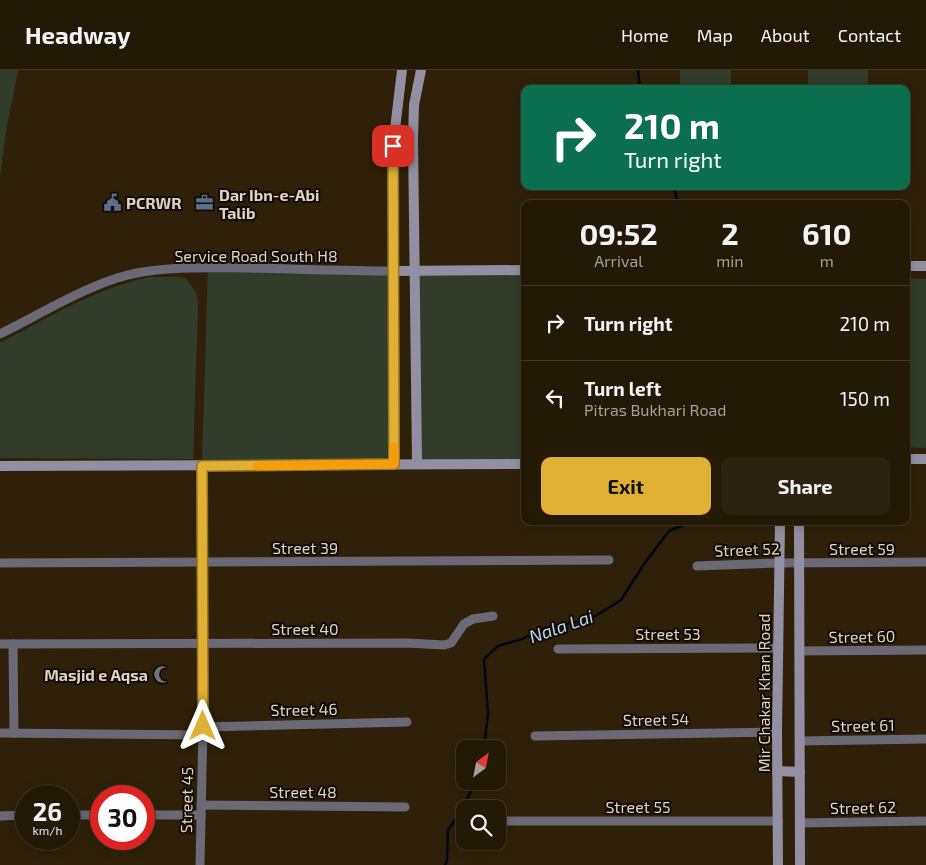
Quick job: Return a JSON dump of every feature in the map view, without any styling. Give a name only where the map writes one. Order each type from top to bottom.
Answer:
[{"type":"street","points":[[394,464],[393,146],[402,70]]},
{"type":"street","points":[[417,463],[416,271],[413,197],[414,105],[420,70]]},
{"type":"street","points":[[910,266],[926,266]]},
{"type":"street","name":"Service Road South H8","points":[[0,334],[58,302],[118,277],[170,269],[521,270]]},
{"type":"street","points":[[910,459],[926,459]]},
{"type":"street","points":[[0,466],[521,464]]},
{"type":"street","name":"Street 45","points":[[200,865],[203,644],[201,562],[202,466]]},
{"type":"street","name":"Mir Chakar Khan Road","points":[[778,865],[777,732],[780,525]]},
{"type":"street","points":[[799,525],[800,865]]},
{"type":"street","name":"Street 39","points":[[0,563],[609,560]]},
{"type":"street","name":"Street 59","points":[[799,563],[926,562]]},
{"type":"street","name":"Street 52","points":[[697,566],[799,563]]},
{"type":"street","name":"Street 40","points":[[0,644],[407,643],[444,645],[451,643],[464,624],[473,619],[493,616]]},
{"type":"street","points":[[13,644],[14,733]]},
{"type":"street","name":"Street 53","points":[[558,649],[779,648]]},
{"type":"street","name":"Street 60","points":[[799,651],[926,650]]},
{"type":"street","name":"Street 46","points":[[0,733],[202,731],[407,722]]},
{"type":"street","name":"Street 54","points":[[535,736],[777,732]]},
{"type":"street","name":"Street 61","points":[[800,741],[926,739]]},
{"type":"street","points":[[777,771],[800,772]]},
{"type":"street","name":"Street 48","points":[[155,814],[201,810],[405,807]]},
{"type":"street","points":[[0,816],[15,815]]},
{"type":"street","name":"Street 55","points":[[506,821],[778,820]]},
{"type":"street","name":"Street 62","points":[[800,823],[926,821]]},
{"type":"green space","points":[[0,70],[18,70],[6,131],[0,177]]},
{"type":"green space","points":[[680,70],[731,70],[731,85],[680,85]]},
{"type":"green space","points":[[808,70],[868,70],[868,85],[808,85]]},
{"type":"green space","points":[[208,268],[395,271],[395,464],[202,466]]},
{"type":"green space","points":[[521,270],[521,464],[417,463],[416,271]]},
{"type":"green space","points":[[150,277],[185,278],[196,292],[198,306],[193,459],[0,458],[0,343],[91,296]]},
{"type":"green space","points":[[910,279],[926,279],[926,448],[910,447]]},
{"type":"waterway","name":"Nala Lai","points":[[638,70],[640,85]]},
{"type":"waterway","name":"Nala Lai","points":[[675,190],[677,200]]},
{"type":"waterway","name":"Nala Lai","points":[[485,740],[488,714],[484,659],[498,646],[522,639],[544,628],[589,620],[621,600],[644,564],[669,531],[683,525]]},
{"type":"waterway","name":"Nala Lai","points":[[445,865],[447,861],[448,830],[463,809],[471,790]]},
{"type":"slow traffic","points":[[257,466],[394,464],[394,447]]},
{"type":"place","name":"PCRWR","points":[[112,202]]},
{"type":"place","name":"Dar Ibn-e-Abi Talib","points":[[205,203]]},
{"type":"place","name":"Masjid e Aqsa","points":[[162,674]]},
{"type":"route","points":[[203,726],[202,466],[394,464],[393,146]]}]
